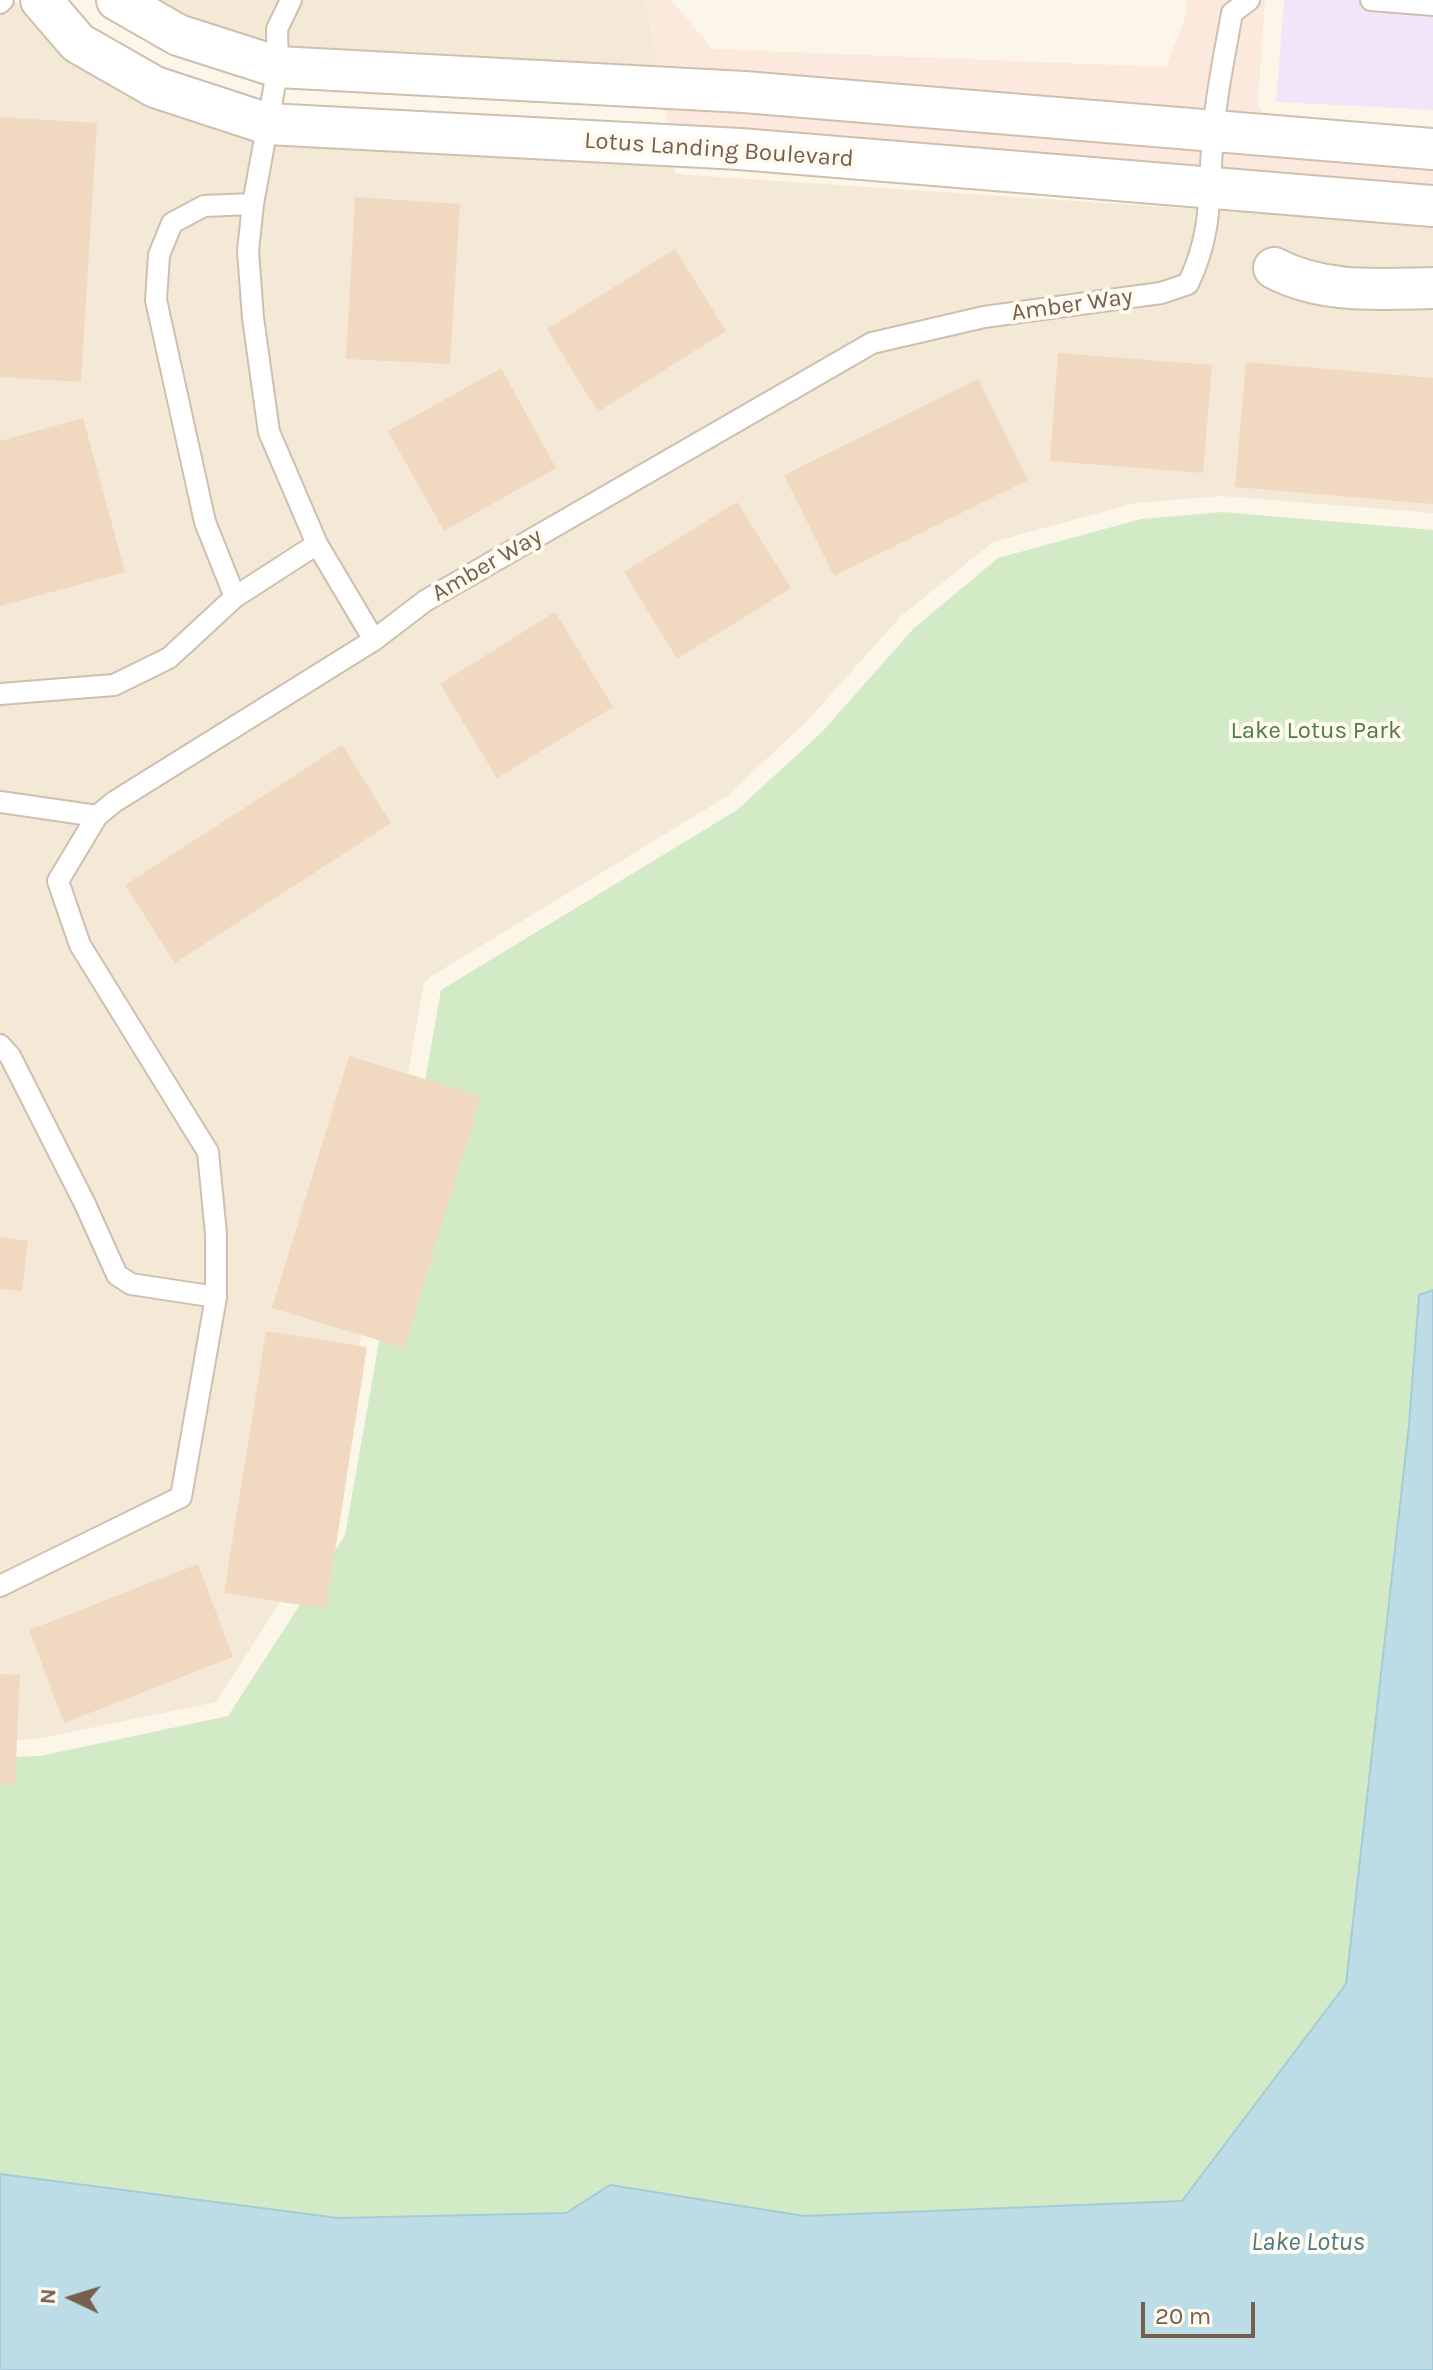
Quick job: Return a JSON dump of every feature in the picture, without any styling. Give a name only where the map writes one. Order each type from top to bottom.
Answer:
[{"type":"street","name":"Lotus Landing Boulevard","points":[[41,0],[78,43],[155,87],[268,124],[740,149],[1433,206]]},
{"type":"street","points":[[117,0],[178,35],[278,67],[744,92],[1433,149]]},
{"type":"street","points":[[1274,268],[1312,283],[1353,289],[1433,288]]},
{"type":"lane","points":[[291,0],[277,29],[278,67],[253,204],[250,278],[269,432],[317,544],[374,640]]},
{"type":"lane","points":[[1211,190],[1213,133],[1232,6],[1249,0]]},
{"type":"lane","points":[[1371,0],[1433,5]]},
{"type":"lane","name":"Amber Way","points":[[97,816],[374,640],[425,601],[872,343],[984,317],[1161,293],[1188,284],[1203,252],[1211,190]]},
{"type":"lane","points":[[235,597],[205,522],[156,300],[159,255],[172,223],[204,206],[253,204]]},
{"type":"lane","points":[[0,694],[114,685],[169,658],[235,597],[317,544]]},
{"type":"lane","points":[[0,802],[97,816],[58,881],[80,945],[208,1152],[216,1234],[216,1297],[181,1497],[0,1586]]},
{"type":"lane","points":[[0,1045],[10,1056],[85,1204],[117,1275],[131,1284],[216,1297]]},
{"type":"shaded area","points":[[0,0],[14,0],[66,59],[148,105],[673,165],[675,174],[1433,225],[1433,513],[1221,496],[1135,503],[993,542],[901,616],[807,721],[726,797],[430,977],[424,983],[327,1529],[216,1702],[37,1739],[0,1741]]},
{"type":"shaded area","points":[[157,0],[645,0],[659,68],[282,48],[188,17]]},
{"type":"shaded area","points":[[645,0],[671,0],[713,49],[1166,67],[1187,12],[1187,0],[1265,0],[1258,101],[1261,111],[1272,118],[659,68]]},
{"type":"shaded area","points":[[1284,0],[1433,0],[1433,110],[1276,102]]},
{"type":"shaded area","points":[[664,107],[1433,168],[1433,187],[668,126]]},
{"type":"green space","name":"Lake Lotus Park","points":[[1223,512],[1433,530],[1433,2370],[1422,1294],[1418,1295],[1409,1425],[1346,1984],[1182,2201],[804,2216],[610,2185],[566,2213],[338,2218],[0,2174],[0,1757],[40,1756],[228,1716],[345,1535],[441,990],[737,810],[822,732],[914,628],[998,558],[1141,519]]},
{"type":"water","name":"Lake Lotus","points":[[1433,1290],[1433,2370],[0,2370],[0,2174],[338,2218],[566,2213],[610,2185],[804,2216],[1182,2201],[1346,1984],[1409,1425],[1419,1295]]},
{"type":"building","points":[[0,117],[97,123],[81,382],[0,377]]},
{"type":"building","points":[[355,197],[460,204],[450,364],[346,359]]},
{"type":"building","points":[[675,249],[726,331],[598,412],[547,329]]},
{"type":"building","points":[[1058,353],[1212,365],[1203,473],[1050,461]]},
{"type":"building","points":[[1246,362],[1433,378],[1433,504],[1235,487]]},
{"type":"building","points":[[501,368],[556,468],[444,531],[388,431]]},
{"type":"building","points":[[978,379],[1028,480],[834,576],[784,475]]},
{"type":"building","points":[[83,418],[125,572],[0,606],[0,441]]},
{"type":"building","points":[[737,502],[791,588],[677,659],[624,572]]},
{"type":"building","points":[[555,612],[613,707],[497,778],[440,684]]},
{"type":"building","points":[[342,745],[391,823],[175,963],[125,885]]},
{"type":"building","points":[[349,1056],[481,1096],[404,1348],[272,1308]]},
{"type":"building","points":[[0,1237],[28,1241],[22,1291],[0,1289]]},
{"type":"building","points":[[266,1331],[367,1347],[326,1609],[224,1593]]},
{"type":"building","points":[[198,1564],[233,1657],[64,1723],[29,1630]]},
{"type":"building","points":[[0,1674],[20,1675],[15,1784],[0,1783]]}]
